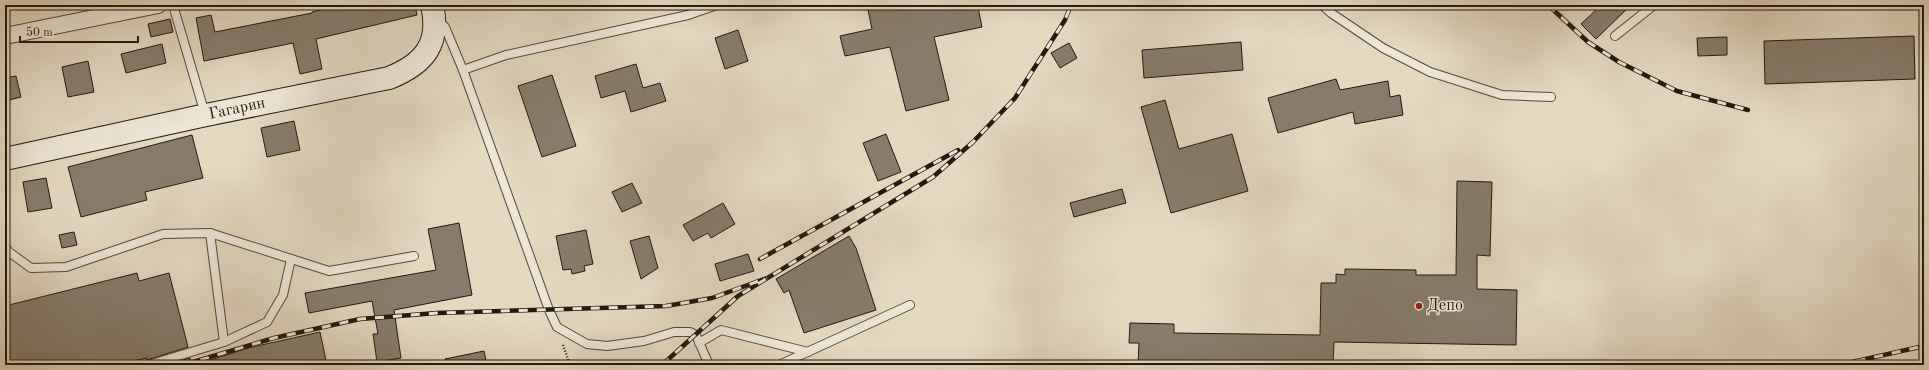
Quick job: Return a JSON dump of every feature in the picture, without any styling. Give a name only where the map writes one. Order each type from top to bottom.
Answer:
[{"type":"main road","name":"Гагарин","points":[[5,159],[206,115],[389,78],[404,72],[416,64],[427,51],[433,37],[434,11]]},
{"type":"street","points":[[5,36],[158,5]]},
{"type":"lane","points":[[173,5],[206,115]]},
{"type":"lane","points":[[463,70],[506,55],[688,15],[717,5]]},
{"type":"lane","points":[[1322,5],[1331,13],[1383,48],[1430,72],[1502,95],[1551,96]]},
{"type":"lane","points":[[1615,36],[1654,5]]},
{"type":"lane","points":[[434,11],[445,27],[463,70],[549,310],[557,327],[587,344],[607,346],[644,341],[674,332],[690,332],[696,335],[709,365]]},
{"type":"lane","points":[[210,233],[224,342]]},
{"type":"lane","points":[[5,246],[9,252],[31,268],[66,267],[163,234],[210,233],[329,271],[414,256]]},
{"type":"lane","points":[[148,365],[224,342],[267,322],[283,295],[291,259]]},
{"type":"lane","points":[[779,365],[910,305]]},
{"type":"lane","points":[[699,343],[721,330],[808,352]]},
{"type":"building","points":[[340,5],[415,5],[417,15],[316,39],[322,69],[300,74],[293,43],[204,61],[196,18],[211,15],[215,32],[312,13]]},
{"type":"building","points":[[867,5],[967,5],[967,9],[978,7],[982,27],[934,37],[949,100],[906,111],[890,47],[845,56],[840,36],[872,29]]},
{"type":"building","points":[[1601,5],[1631,5],[1596,39],[1581,24]]},
{"type":"building","points":[[170,19],[173,32],[151,37],[148,24]]},
{"type":"building","points":[[738,30],[748,61],[725,69],[715,38]]},
{"type":"building","points":[[1914,36],[1915,79],[1765,84],[1764,41]]},
{"type":"building","points":[[1727,37],[1727,55],[1698,56],[1697,38]]},
{"type":"building","points":[[1241,42],[1243,70],[1144,78],[1142,50]]},
{"type":"building","points":[[1069,43],[1077,58],[1060,68],[1051,53]]},
{"type":"building","points":[[162,44],[166,63],[126,73],[121,54]]},
{"type":"building","points":[[88,61],[94,92],[68,97],[62,67]]},
{"type":"building","points":[[636,64],[643,88],[660,83],[666,101],[631,112],[625,91],[601,98],[595,76]]},
{"type":"building","points":[[552,75],[576,146],[542,157],[518,86]]},
{"type":"building","points":[[16,76],[21,97],[5,101],[5,78]]},
{"type":"building","points":[[1336,79],[1340,90],[1388,81],[1390,97],[1400,95],[1403,115],[1355,124],[1353,112],[1278,133],[1268,98]]},
{"type":"building","points":[[1165,100],[1179,149],[1232,134],[1248,191],[1171,213],[1141,107]]},
{"type":"building","points":[[294,121],[300,150],[267,157],[261,128]]},
{"type":"building","points":[[886,134],[901,172],[878,181],[863,143]]},
{"type":"building","points":[[192,135],[203,178],[145,192],[147,200],[81,217],[68,167]]},
{"type":"building","points":[[46,178],[52,208],[28,212],[23,182]]},
{"type":"building","name":"Депо","points":[[1457,181],[1492,182],[1490,256],[1477,255],[1477,289],[1517,290],[1516,345],[1334,342],[1333,365],[1138,365],[1139,343],[1129,343],[1130,323],[1174,324],[1174,333],[1320,335],[1321,283],[1336,283],[1336,274],[1345,275],[1345,269],[1416,270],[1416,275],[1456,275]]},
{"type":"building","points":[[632,183],[642,203],[622,212],[612,192]]},
{"type":"building","points":[[1122,189],[1126,203],[1074,217],[1070,203]]},
{"type":"building","points":[[723,203],[735,224],[711,238],[708,233],[693,241],[683,225]]},
{"type":"building","points":[[459,223],[472,295],[394,310],[401,358],[377,362],[373,334],[378,334],[372,301],[309,313],[305,293],[436,270],[428,229]]},
{"type":"building","points":[[586,230],[593,264],[584,266],[585,271],[572,274],[571,269],[563,270],[556,236]]},
{"type":"building","points":[[74,232],[77,245],[62,248],[59,235]]},
{"type":"building","points":[[649,236],[658,268],[641,279],[630,241]]},
{"type":"building","points":[[849,236],[856,248],[876,310],[804,333],[789,290],[784,293],[776,279]]},
{"type":"building","points":[[748,254],[754,271],[720,281],[715,264]]},
{"type":"building","points":[[137,273],[139,281],[169,273],[188,347],[147,360],[147,358],[116,365],[5,365],[5,306]]},
{"type":"building","points":[[320,332],[327,365],[205,365],[204,362],[248,348]]},
{"type":"building","points":[[484,351],[487,365],[446,365],[445,359]]},
{"type":"building","points":[[190,358],[192,365],[167,365]]},
{"type":"railway","points":[[662,365],[738,296],[933,177],[973,142],[1015,98],[1065,20],[1071,5]]},
{"type":"railway","points":[[1548,5],[1588,42],[1619,62],[1677,91],[1748,110]]},
{"type":"railway","points":[[760,259],[958,150]]},
{"type":"railway","points":[[183,365],[274,338],[360,319],[437,313],[666,306],[712,298],[767,278]]},
{"type":"railway","points":[[1839,365],[1924,346]]},
{"type":"place","name":"Депо","points":[[1419,306]]}]
